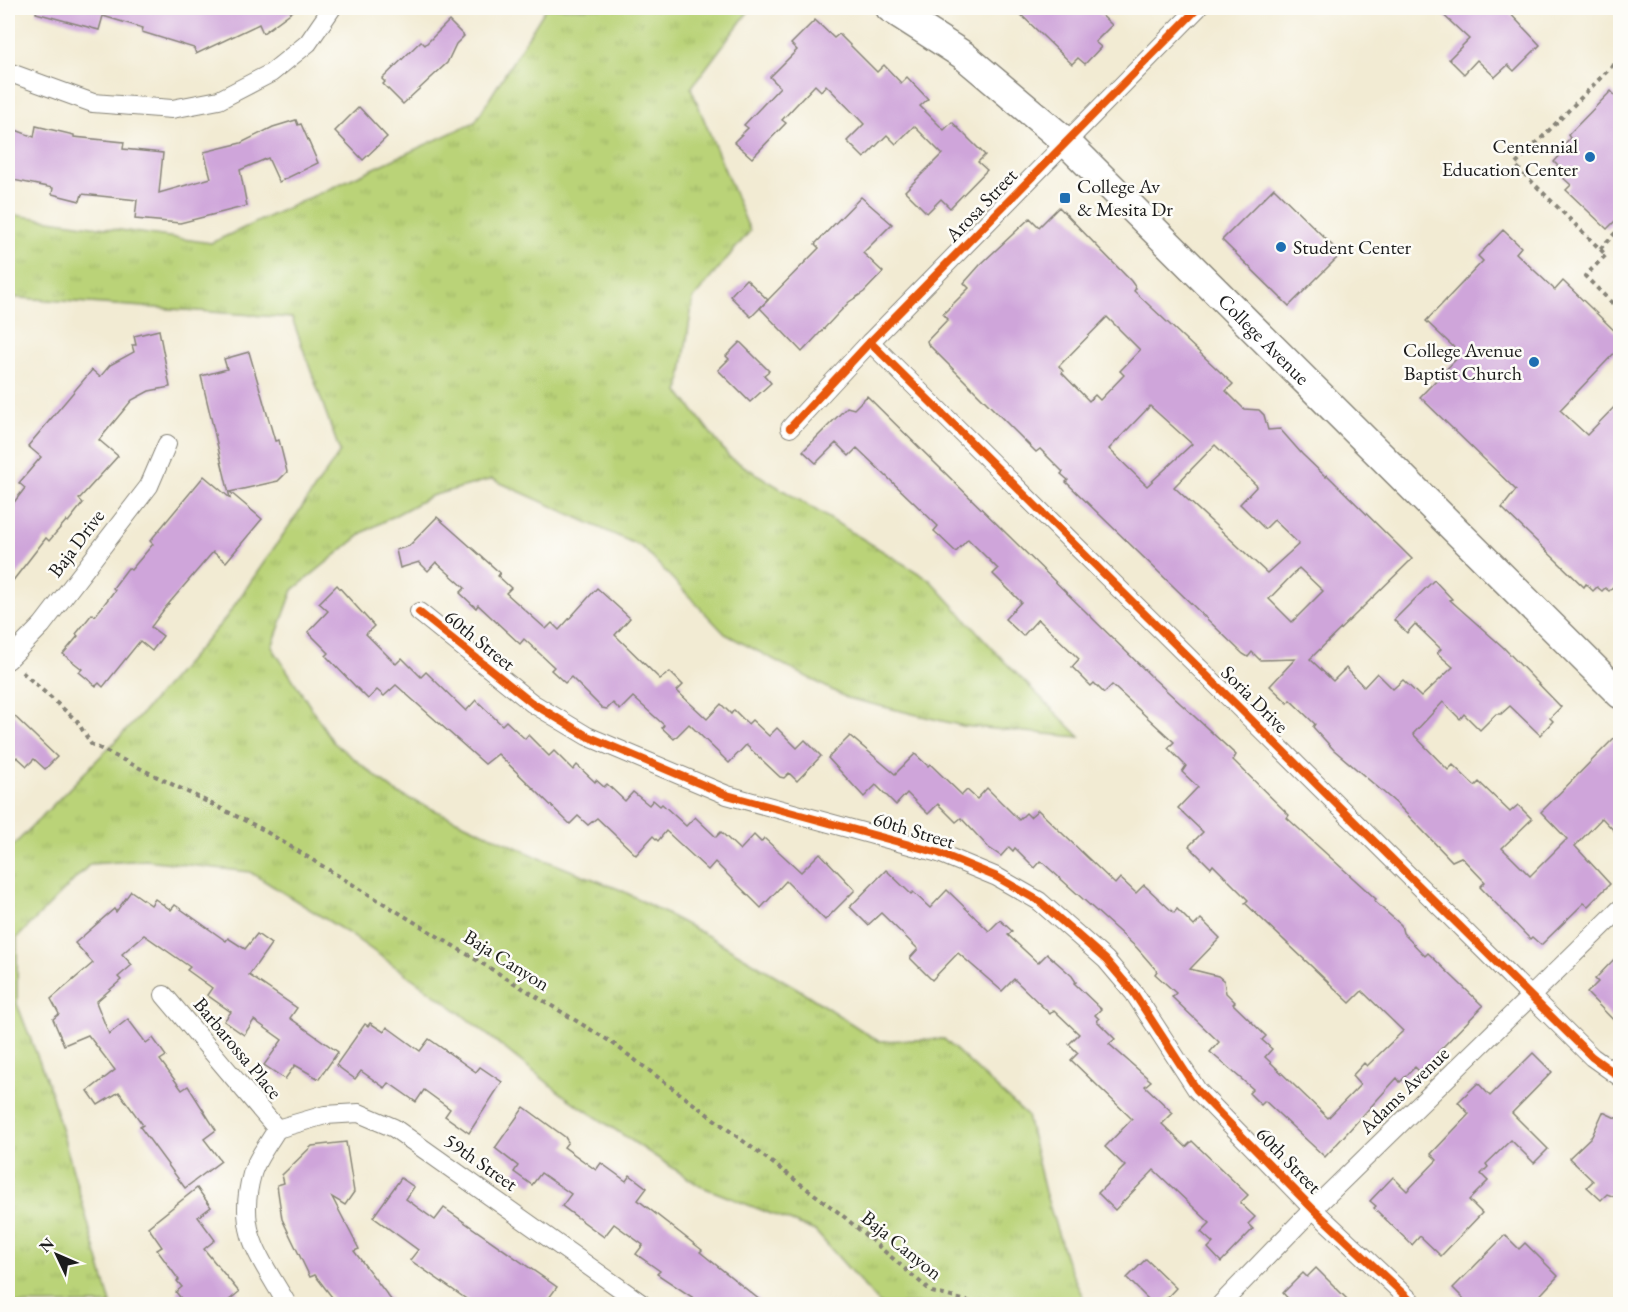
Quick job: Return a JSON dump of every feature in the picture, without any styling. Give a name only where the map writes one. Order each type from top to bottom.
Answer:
[{"type":"main road","name":"College Avenue","points":[[890,8],[963,56],[1065,141],[1620,694]]},
{"type":"street","points":[[8,72],[93,103],[172,109],[219,100],[271,74],[308,43],[332,8]]},
{"type":"street","name":"Arosa Street","points":[[790,428],[1065,141],[1198,8]]},
{"type":"street","name":"Soria Drive","points":[[870,342],[1592,1057],[1620,1077]]},
{"type":"street","name":"Baja Drive","points":[[8,660],[42,625],[149,486],[167,444]]},
{"type":"street","name":"60th Street","points":[[419,612],[532,703],[587,736],[727,795],[939,853],[997,877],[1039,902],[1106,960],[1134,993],[1197,1090],[1313,1209],[1414,1305]]},
{"type":"street","name":"Adams Avenue","points":[[1221,1305],[1313,1209],[1620,909]]},
{"type":"street","name":"Barbarossa Place","points":[[164,995],[277,1129]]},
{"type":"street","name":"59th Street","points":[[277,1129],[325,1115],[359,1113],[394,1128],[642,1305]]},
{"type":"street","points":[[277,1129],[252,1173],[246,1221],[254,1248],[287,1305]]},
{"type":"path","points":[[1620,58],[1515,165],[1606,255],[1585,276],[1620,311]]},
{"type":"path","points":[[1600,249],[1620,228]]},
{"type":"green space","points":[[546,8],[751,8],[691,88],[750,231],[693,299],[679,392],[729,457],[930,580],[1004,661],[1080,737],[963,726],[847,698],[725,634],[642,547],[492,479],[431,496],[364,532],[293,590],[272,647],[333,742],[397,793],[542,859],[621,890],[710,937],[800,990],[878,1041],[944,1039],[1027,1116],[1045,1192],[1067,1262],[1086,1304],[880,1304],[815,1231],[700,1186],[567,1098],[451,1006],[348,933],[250,872],[146,860],[90,864],[17,938],[17,1004],[49,1086],[111,1304],[8,1304],[8,851],[137,719],[225,619],[340,452],[292,318],[8,297],[8,214],[211,243],[475,122]]},
{"type":"building","points":[[37,8],[297,8],[263,33],[259,24],[196,54],[194,48],[142,32],[143,28],[103,16],[99,30],[36,13]]},
{"type":"building","points":[[1014,8],[1094,8],[1112,25],[1095,42],[1101,47],[1085,64],[1078,58],[1072,64]]},
{"type":"building","points":[[1436,8],[1505,8],[1540,45],[1514,71],[1508,65],[1495,77],[1477,60],[1464,74],[1449,59],[1469,39]]},
{"type":"building","points":[[815,20],[834,38],[839,34],[877,72],[884,65],[901,83],[907,77],[928,99],[920,106],[944,130],[952,122],[985,155],[978,162],[987,170],[950,208],[941,199],[927,213],[905,191],[942,154],[914,126],[896,144],[887,135],[864,158],[847,141],[864,124],[826,85],[821,91],[815,85],[782,120],[786,123],[752,158],[734,142],[748,128],[744,125],[780,87],[770,77],[797,50],[791,44]]},
{"type":"building","points":[[449,21],[464,36],[456,44],[447,63],[403,104],[383,84],[385,82],[382,79],[421,41],[425,45]]},
{"type":"building","name":"Centennial Education Center","points":[[1611,91],[1620,101],[1620,216],[1607,229],[1566,190],[1571,185],[1559,174],[1563,171],[1554,162],[1564,151],[1561,148],[1570,138],[1568,135]]},
{"type":"building","points":[[359,107],[387,137],[363,160],[335,131]]},
{"type":"building","points":[[296,120],[298,125],[301,124],[318,163],[279,182],[268,158],[240,170],[247,206],[180,223],[135,219],[137,200],[82,194],[80,201],[52,194],[53,188],[8,179],[8,127],[34,137],[36,126],[74,135],[74,137],[124,142],[123,149],[163,153],[159,193],[211,178],[204,152],[241,143],[273,127]]},
{"type":"building","name":"Student Center","points":[[1274,188],[1341,254],[1289,306],[1222,240]]},
{"type":"building","points":[[861,197],[892,224],[863,253],[883,272],[864,292],[849,302],[802,352],[760,308],[819,248],[815,244]]},
{"type":"building","points":[[1059,207],[1131,281],[1136,288],[1134,291],[1233,384],[1226,391],[1244,409],[1259,410],[1264,415],[1268,430],[1280,429],[1302,454],[1326,477],[1327,475],[1412,559],[1310,659],[1333,681],[1346,668],[1364,687],[1377,673],[1393,689],[1403,680],[1421,697],[1453,667],[1437,653],[1441,649],[1415,624],[1407,633],[1394,620],[1434,580],[1452,599],[1450,600],[1503,647],[1561,707],[1550,718],[1553,721],[1540,735],[1510,706],[1501,714],[1496,714],[1480,730],[1464,714],[1460,719],[1443,702],[1413,734],[1448,770],[1453,765],[1475,786],[1479,782],[1510,812],[1518,805],[1532,819],[1502,848],[1530,876],[1567,839],[1541,812],[1620,732],[1620,837],[1602,818],[1575,846],[1610,884],[1588,906],[1584,903],[1541,945],[1532,937],[1530,939],[1480,887],[1485,882],[1461,857],[1452,861],[1396,803],[1334,750],[1313,727],[1315,724],[1290,700],[1288,703],[1270,686],[1295,659],[1260,660],[1252,652],[1248,657],[1243,654],[1066,482],[1068,480],[1061,474],[1063,472],[1040,449],[1036,452],[928,344],[927,341],[948,319],[943,314],[969,288],[964,283],[980,265],[1030,218],[1039,227]],"holes":[[[1107,317],[1140,350],[1120,371],[1124,375],[1100,400],[1095,395],[1089,401],[1062,373],[1059,366]],[[1150,406],[1192,444],[1147,486],[1109,449]],[[1215,445],[1257,486],[1240,504],[1265,529],[1274,520],[1299,544],[1267,573],[1174,487]],[[1299,568],[1323,591],[1292,622],[1269,599]]]},
{"type":"building","name":"College Avenue Baptist Church","points":[[1503,230],[1521,247],[1516,253],[1555,290],[1563,281],[1620,336],[1620,347],[1560,410],[1587,435],[1620,401],[1620,579],[1609,591],[1605,588],[1602,591],[1597,587],[1593,591],[1586,584],[1584,587],[1502,508],[1516,490],[1420,397],[1461,354],[1426,321],[1483,261],[1478,256]]},
{"type":"building","points":[[746,279],[768,300],[751,317],[730,296]]},
{"type":"building","points":[[159,330],[170,387],[149,391],[132,400],[99,440],[118,456],[79,499],[83,503],[68,522],[66,521],[49,541],[46,538],[8,587],[8,510],[25,488],[19,483],[41,457],[28,446],[92,370],[100,377],[110,365],[134,352],[132,345],[136,345],[134,336]]},
{"type":"building","points":[[740,342],[769,371],[764,375],[771,383],[750,402],[718,370],[729,359],[726,356]]},
{"type":"building","points":[[249,352],[275,441],[279,440],[287,472],[278,481],[230,492],[262,519],[226,562],[213,552],[165,608],[151,627],[163,636],[152,651],[140,641],[103,687],[99,683],[96,686],[79,672],[82,669],[63,654],[78,636],[76,634],[92,614],[95,616],[128,568],[131,570],[153,544],[150,541],[204,476],[230,498],[201,376],[227,369],[224,359]]},
{"type":"building","points":[[867,396],[1154,679],[1236,755],[1233,760],[1289,815],[1287,818],[1376,899],[1374,901],[1401,925],[1403,933],[1425,956],[1428,953],[1483,1006],[1435,1055],[1438,1058],[1422,1074],[1415,1067],[1400,1082],[1397,1078],[1325,1157],[1265,1101],[1261,1105],[1249,1093],[1253,1089],[1210,1052],[1219,1042],[1172,997],[1176,993],[1155,974],[1157,971],[1137,948],[1041,861],[1035,868],[1015,848],[1013,851],[1009,847],[1001,856],[989,848],[961,818],[956,822],[938,804],[928,814],[907,793],[896,805],[876,785],[864,797],[828,758],[850,736],[895,774],[915,754],[928,766],[930,764],[962,795],[967,790],[977,799],[987,788],[1019,820],[1026,813],[1030,817],[1038,810],[1115,884],[1120,878],[1136,893],[1144,885],[1174,913],[1177,909],[1194,926],[1201,919],[1220,938],[1190,969],[1218,976],[1224,981],[1226,993],[1235,1002],[1233,1004],[1266,1036],[1262,1040],[1272,1049],[1265,1057],[1328,1118],[1360,1085],[1352,1076],[1364,1063],[1367,1066],[1403,1031],[1362,991],[1350,1003],[1245,903],[1248,900],[1213,865],[1211,868],[1189,846],[1203,832],[1178,808],[1198,787],[1182,772],[1186,766],[1168,748],[1174,742],[1112,685],[1104,693],[1094,683],[1091,686],[1072,667],[1079,659],[1038,619],[1023,636],[1005,619],[1021,602],[993,574],[998,569],[968,539],[956,552],[934,531],[938,526],[857,448],[849,456],[836,443],[816,463],[803,451],[847,407],[854,409]]},
{"type":"building","points":[[437,517],[500,573],[498,576],[511,588],[506,593],[546,629],[552,623],[559,630],[597,588],[630,618],[615,635],[660,679],[670,672],[683,685],[677,691],[707,719],[721,704],[731,714],[734,710],[748,724],[752,720],[769,736],[777,728],[797,748],[805,740],[821,756],[797,781],[789,773],[784,778],[780,777],[746,745],[729,763],[689,724],[674,739],[662,728],[664,725],[633,697],[620,710],[613,703],[607,709],[602,708],[571,677],[565,683],[551,670],[554,667],[524,639],[520,644],[478,605],[476,608],[460,593],[465,588],[436,562],[428,571],[419,562],[400,568],[396,550],[409,546]]},
{"type":"building","points":[[337,585],[374,626],[366,634],[396,664],[402,658],[421,677],[426,672],[466,711],[476,700],[502,725],[506,721],[525,739],[528,735],[549,756],[554,751],[573,770],[577,765],[595,782],[596,780],[604,787],[607,784],[625,801],[633,792],[649,805],[653,800],[660,806],[662,804],[686,826],[695,817],[716,837],[721,832],[740,850],[754,835],[761,842],[764,838],[801,872],[820,853],[855,890],[825,920],[786,881],[761,908],[715,862],[708,870],[666,831],[658,841],[653,836],[636,855],[597,818],[588,825],[578,816],[570,824],[498,754],[485,764],[396,685],[384,696],[377,690],[368,699],[356,687],[326,656],[329,653],[308,632],[328,611],[319,603]]},
{"type":"building","points":[[8,710],[57,757],[45,769],[34,759],[27,766],[17,757],[8,766]]},
{"type":"building","points":[[886,870],[911,894],[913,892],[930,908],[947,890],[989,931],[1000,920],[1012,931],[1008,935],[1038,963],[1047,954],[1072,976],[1076,982],[1074,983],[1101,1009],[1095,1015],[1099,1019],[1097,1021],[1115,1039],[1109,1044],[1151,1081],[1145,1086],[1173,1113],[1162,1124],[1186,1147],[1192,1141],[1248,1195],[1240,1203],[1255,1217],[1248,1224],[1253,1229],[1221,1262],[1208,1248],[1213,1243],[1201,1232],[1210,1223],[1154,1170],[1115,1210],[1098,1193],[1125,1166],[1105,1147],[1132,1119],[1071,1060],[1078,1053],[1069,1044],[1079,1034],[1054,1010],[1050,1014],[1014,979],[1002,991],[958,953],[932,980],[910,958],[918,949],[881,913],[868,925],[850,907]]},
{"type":"building","points":[[131,891],[151,905],[155,899],[171,910],[175,905],[226,941],[228,938],[245,949],[257,934],[271,944],[249,975],[297,1008],[290,1018],[338,1052],[319,1079],[295,1065],[285,1079],[264,1065],[282,1040],[254,1020],[244,1035],[224,1021],[231,1012],[207,995],[212,988],[187,970],[190,967],[144,935],[122,954],[132,965],[118,977],[121,980],[96,1002],[109,1034],[128,1019],[146,1043],[153,1038],[166,1056],[160,1060],[182,1090],[188,1086],[216,1130],[204,1139],[221,1161],[185,1188],[140,1127],[143,1125],[119,1092],[98,1105],[88,1091],[115,1070],[88,1035],[64,1045],[53,1019],[59,1014],[51,999],[93,963],[75,943],[114,909],[116,912]]},
{"type":"building","points":[[1620,953],[1620,1027],[1587,993],[1598,982],[1595,979]]},
{"type":"building","points":[[370,1023],[384,1032],[387,1027],[420,1051],[429,1039],[476,1072],[480,1067],[502,1082],[469,1133],[445,1116],[450,1109],[424,1090],[416,1102],[389,1083],[385,1088],[361,1071],[355,1079],[336,1065],[365,1024],[368,1026]]},
{"type":"building","points":[[1533,1053],[1552,1072],[1512,1113],[1548,1149],[1534,1163],[1511,1140],[1486,1164],[1488,1167],[1481,1174],[1488,1181],[1469,1200],[1482,1213],[1441,1256],[1420,1236],[1412,1245],[1374,1208],[1376,1206],[1370,1201],[1393,1177],[1407,1191],[1437,1160],[1431,1154],[1469,1114],[1458,1102],[1478,1083],[1490,1096]]},
{"type":"building","points":[[524,1107],[565,1137],[568,1142],[564,1147],[596,1170],[601,1163],[626,1181],[630,1175],[647,1188],[638,1200],[702,1250],[700,1252],[766,1305],[704,1305],[657,1274],[660,1271],[636,1254],[643,1245],[614,1224],[604,1237],[562,1206],[571,1194],[541,1173],[532,1185],[514,1172],[518,1166],[495,1148]]},
{"type":"building","points":[[1603,1112],[1620,1120],[1620,1199],[1607,1194],[1601,1200],[1587,1187],[1593,1181],[1569,1158],[1592,1136]]},
{"type":"building","points":[[346,1142],[354,1192],[345,1205],[332,1197],[359,1249],[354,1251],[395,1305],[338,1305],[315,1275],[310,1277],[282,1219],[277,1185],[284,1183],[282,1175],[312,1146]]},
{"type":"building","points":[[401,1178],[414,1187],[406,1199],[435,1220],[444,1208],[557,1287],[544,1305],[475,1305],[410,1260],[418,1250],[373,1217]]},
{"type":"building","points":[[197,1188],[211,1207],[198,1217],[215,1240],[204,1249],[239,1292],[223,1305],[186,1305],[176,1292],[182,1287],[177,1281],[179,1280],[157,1250],[162,1247],[148,1227]]},
{"type":"building","points":[[1505,1235],[1519,1249],[1525,1243],[1558,1276],[1531,1305],[1470,1305],[1453,1288]]},
{"type":"building","points":[[1146,1259],[1176,1288],[1160,1305],[1154,1305],[1127,1278]]},
{"type":"building","points":[[1316,1268],[1353,1305],[1294,1305],[1283,1293],[1303,1273],[1307,1277]]},
{"type":"cycle path","points":[[790,428],[870,342],[1198,8]]},
{"type":"cycle path","points":[[870,342],[1592,1057],[1620,1077]]},
{"type":"cycle path","points":[[419,612],[532,703],[587,736],[727,795],[939,853],[997,877],[1039,901],[1106,960],[1134,993],[1197,1090],[1313,1209],[1414,1304]]},
{"type":"place","name":"Centennial Education Center","points":[[1590,157]]},
{"type":"place","name":"College Av & Mesita Dr","points":[[1065,198]]},
{"type":"place","name":"Student Center","points":[[1281,247]]},
{"type":"place","name":"College Avenue Baptist Church","points":[[1534,362]]}]
